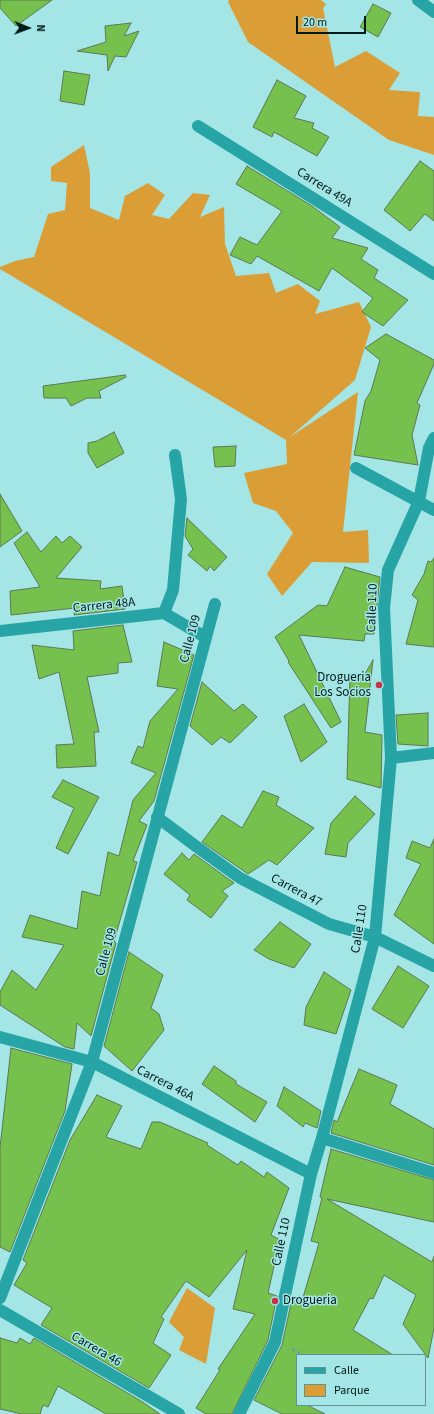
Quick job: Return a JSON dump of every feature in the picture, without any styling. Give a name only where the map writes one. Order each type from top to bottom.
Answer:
[{"type":"street","points":[[418,0],[434,12]]},
{"type":"street","name":"Carrera 49A","points":[[198,126],[434,274]]},
{"type":"street","name":"Calle 110","points":[[239,1414],[275,1342],[311,1174],[322,1138],[375,937],[391,758],[384,608],[388,570],[419,501],[429,448],[434,438]]},
{"type":"street","points":[[175,455],[181,499],[173,590],[164,614],[205,637]]},
{"type":"street","points":[[356,468],[434,510]]},
{"type":"street","name":"Calle 109","points":[[0,1298],[92,1062],[214,604]]},
{"type":"street","name":"Carrera 48A","points":[[0,631],[164,614]]},
{"type":"street","points":[[391,758],[434,753]]},
{"type":"street","name":"Carrera 47","points":[[157,817],[240,878],[329,924],[375,937],[434,966]]},
{"type":"street","name":"Carrera 46A","points":[[0,1036],[92,1062],[311,1174]]},
{"type":"street","points":[[322,1138],[434,1173]]},
{"type":"street","name":"Carrera 46","points":[[0,1310],[179,1414]]},
{"type":"green space","points":[[229,0],[321,0],[326,4],[323,8],[335,67],[366,51],[400,73],[389,90],[420,92],[418,116],[434,117],[434,155],[389,140],[248,42],[228,2]]},
{"type":"green space","points":[[84,145],[90,173],[90,208],[119,220],[125,196],[148,183],[165,195],[152,215],[169,219],[193,193],[210,195],[200,217],[224,207],[225,244],[236,276],[269,273],[276,293],[298,284],[320,301],[315,314],[359,302],[371,327],[355,380],[290,437],[358,392],[343,532],[368,530],[369,563],[312,562],[282,596],[267,574],[293,533],[276,511],[253,503],[244,473],[287,464],[286,440],[0,269],[0,267],[15,261],[34,257],[48,214],[65,210],[67,183],[51,181],[51,167]]},
{"type":"green space","points":[[187,1288],[215,1308],[206,1364],[179,1350],[184,1337],[169,1322]]},
{"type":"building","points":[[0,0],[52,0],[16,26],[0,8]]},
{"type":"building","points":[[373,4],[391,13],[378,37],[360,27]]},
{"type":"building","points":[[131,23],[124,36],[139,31],[126,57],[115,56],[108,71],[107,55],[77,51],[106,42],[105,26]]},
{"type":"building","points":[[64,71],[90,75],[84,105],[60,101]]},
{"type":"building","points":[[277,80],[306,96],[294,118],[314,123],[312,128],[329,137],[317,156],[274,132],[272,137],[253,127]]},
{"type":"building","points":[[420,161],[434,171],[434,221],[425,214],[410,231],[384,210]]},
{"type":"building","points":[[247,166],[312,206],[340,227],[332,238],[368,248],[361,259],[378,270],[374,278],[408,300],[383,326],[362,312],[373,298],[332,268],[319,291],[257,256],[251,264],[230,255],[240,237],[257,245],[282,211],[236,184]]},
{"type":"building","points":[[386,334],[434,360],[434,364],[417,403],[420,405],[412,435],[418,465],[354,455],[365,401],[371,391],[380,360],[365,348]]},
{"type":"building","points":[[125,375],[126,377],[99,391],[101,398],[87,398],[71,406],[66,398],[44,398],[43,386]]},
{"type":"building","points":[[114,432],[124,453],[97,468],[88,453],[88,443],[97,441]]},
{"type":"building","points":[[236,446],[235,466],[215,467],[213,447]]},
{"type":"building","points":[[0,494],[22,531],[0,547]]},
{"type":"building","points":[[187,518],[227,557],[214,571],[210,566],[207,571],[188,555],[193,549],[185,536]]},
{"type":"building","points":[[27,532],[41,552],[56,536],[62,543],[70,536],[82,547],[56,578],[101,581],[100,589],[122,586],[125,609],[74,615],[75,608],[11,615],[10,591],[40,587],[14,543]]},
{"type":"building","points":[[434,558],[434,647],[406,644],[418,600],[412,595],[424,574],[428,561],[431,562]]},
{"type":"building","points":[[345,567],[380,577],[374,634],[365,634],[364,641],[299,635],[341,722],[331,728],[288,662],[289,661],[275,637],[318,605],[327,606]]},
{"type":"building","points":[[123,625],[132,662],[118,663],[118,673],[87,677],[99,732],[94,732],[96,766],[57,768],[56,745],[74,744],[59,672],[39,679],[32,645],[74,650],[73,631]]},
{"type":"building","points":[[164,642],[194,655],[154,801],[139,821],[147,825],[133,861],[137,862],[114,941],[116,943],[91,1036],[77,1023],[74,1049],[65,1047],[0,1005],[0,992],[12,970],[36,990],[64,945],[22,937],[30,915],[77,929],[82,891],[100,896],[108,852],[119,856],[133,800],[156,773],[131,763],[138,746],[143,748],[150,721],[178,689],[157,686]]},
{"type":"building","points":[[373,660],[365,732],[382,735],[381,788],[347,779],[350,674],[365,674]]},
{"type":"building","points":[[202,682],[234,711],[243,704],[257,717],[230,743],[221,737],[212,745],[190,726]]},
{"type":"building","points":[[304,704],[327,742],[301,762],[284,716]]},
{"type":"building","points":[[428,713],[428,746],[398,744],[396,715]]},
{"type":"building","points":[[63,780],[99,797],[68,854],[56,848],[74,808],[52,797]]},
{"type":"building","points":[[263,791],[279,797],[276,805],[314,828],[277,865],[269,860],[248,874],[202,842],[222,815],[242,828]]},
{"type":"building","points":[[355,796],[375,814],[348,843],[346,857],[325,854],[331,823]]},
{"type":"building","points":[[434,839],[434,944],[394,915],[421,864],[406,858],[412,841],[430,848]]},
{"type":"building","points":[[182,853],[189,860],[194,854],[234,883],[222,891],[228,896],[211,918],[187,900],[190,895],[164,874]]},
{"type":"building","points":[[280,922],[311,944],[294,968],[269,959],[254,950]]},
{"type":"building","points":[[129,952],[163,975],[151,1008],[159,1014],[164,1030],[132,1071],[104,1046]]},
{"type":"building","points":[[398,966],[429,986],[403,1028],[372,1009]]},
{"type":"building","points":[[324,972],[351,990],[336,1034],[304,1025],[306,1007]]},
{"type":"building","points":[[11,1048],[72,1064],[65,1111],[10,1252],[0,1247],[0,1148]]},
{"type":"building","points":[[214,1066],[236,1081],[236,1084],[267,1102],[255,1122],[202,1084]]},
{"type":"building","points":[[359,1069],[397,1085],[390,1104],[434,1129],[434,1165],[331,1133],[334,1120],[337,1122]]},
{"type":"building","points":[[284,1087],[321,1111],[317,1128],[305,1123],[303,1127],[277,1106]]},
{"type":"building","points":[[97,1095],[122,1106],[106,1137],[141,1149],[152,1122],[160,1122],[208,1143],[207,1145],[238,1165],[241,1161],[264,1177],[267,1172],[289,1188],[271,1235],[280,1240],[268,1293],[277,1296],[268,1340],[232,1414],[206,1414],[196,1408],[220,1370],[218,1369],[255,1314],[233,1309],[247,1250],[209,1297],[186,1281],[161,1317],[164,1319],[153,1343],[171,1355],[149,1388],[41,1325],[52,1308],[14,1285],[27,1263],[23,1260],[70,1140]]},
{"type":"building","points":[[331,1149],[434,1180],[434,1222],[327,1199],[432,1262],[434,1256],[434,1328],[428,1358],[403,1324],[416,1295],[384,1275],[373,1299],[370,1298],[353,1330],[391,1354],[296,1354],[296,1406],[309,1406],[325,1414],[282,1414],[254,1400],[282,1345],[292,1299],[302,1301],[319,1243],[311,1241],[322,1198],[320,1197]]},
{"type":"building","points":[[0,1338],[17,1343],[20,1338],[30,1344],[34,1338],[141,1401],[160,1414],[106,1414],[58,1386],[48,1407],[43,1405],[40,1414],[22,1414],[0,1409]]},
{"type":"place","name":"Drogueria Los Socios","points":[[379,685]]},
{"type":"place","name":"Drogueria","points":[[275,1301]]}]
